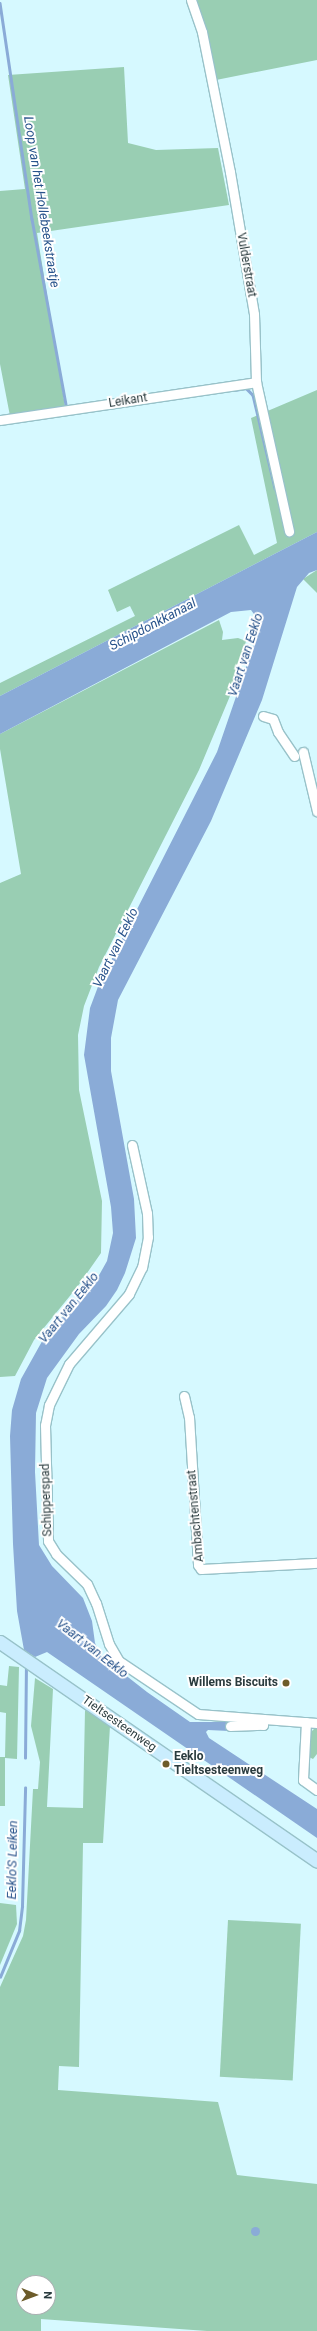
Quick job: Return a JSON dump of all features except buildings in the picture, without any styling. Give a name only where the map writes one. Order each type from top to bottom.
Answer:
[{"type":"main road","name":"Tieltsesteenweg","points":[[0,1642],[317,1861]]},
{"type":"street","name":"Vulderstraat","points":[[191,0],[202,32],[226,149],[254,314],[256,382],[289,531]]},
{"type":"street","name":"Leikant","points":[[0,420],[256,382]]},
{"type":"street","points":[[263,716],[273,719],[294,756]]},
{"type":"street","points":[[302,752],[317,811]]},
{"type":"street","name":"Schipperspad","points":[[132,1145],[147,1213],[148,1237],[143,1260],[129,1294],[69,1364],[49,1405],[45,1425],[48,1541],[56,1554],[87,1584],[96,1603],[109,1644],[120,1661],[198,1714],[317,1723]]},
{"type":"street","name":"Ambachtenstraat","points":[[184,1396],[189,1417],[198,1565],[201,1569],[317,1564]]},
{"type":"street","points":[[230,1726],[263,1726],[263,1719]]},
{"type":"street","points":[[306,1722],[303,1780],[317,1790]]},
{"type":"green space","points":[[197,0],[317,0],[317,60],[216,80],[208,36]]},
{"type":"green space","points":[[124,67],[128,143],[156,150],[218,148],[229,205],[37,233],[65,406],[10,416],[0,364],[0,191],[25,189],[8,75]]},
{"type":"green space","points":[[317,390],[317,532],[0,696],[0,683],[135,616],[130,606],[117,612],[108,590],[239,525],[254,555],[277,543],[251,418]]},
{"type":"green space","points":[[317,570],[317,593],[303,579]]},
{"type":"green space","points":[[219,620],[223,632],[222,640],[238,638],[246,641],[235,684],[199,770],[99,967],[84,1006],[78,1035],[79,1090],[102,1201],[101,1253],[78,1286],[34,1340],[15,1376],[0,1377],[0,883],[21,874],[0,749],[0,734]]},
{"type":"green space","points":[[9,1666],[19,1667],[17,1759],[5,1758],[5,1806],[0,1806],[0,1757],[5,1757],[6,1713],[0,1712],[0,1685],[7,1686]]},
{"type":"green space","points":[[35,1678],[53,1689],[47,1807],[83,1808],[85,1710],[110,1726],[103,1843],[83,1843],[79,2067],[59,2066],[58,2090],[218,2102],[237,2175],[317,2184],[317,2331],[207,2331],[41,2319],[41,2331],[0,2331],[0,1987],[23,1936],[26,1920],[33,1789],[38,1789],[40,1762],[31,1726]]},
{"type":"green space","points":[[314,1729],[317,1729],[317,1754],[313,1759],[307,1756],[310,1733]]},
{"type":"green space","points":[[0,1903],[16,1905],[17,1924],[0,1965]]},
{"type":"green space","points":[[228,1920],[301,1924],[293,2081],[220,2077]]},
{"type":"water","points":[[317,532],[317,570],[309,573],[297,587],[262,700],[211,821],[118,1000],[111,1038],[111,1071],[134,1199],[136,1238],[125,1273],[117,1290],[106,1306],[79,1334],[47,1378],[36,1413],[35,1472],[39,1545],[52,1566],[83,1598],[92,1621],[95,1643],[101,1656],[147,1692],[190,1722],[230,1722],[229,1731],[208,1730],[206,1732],[209,1738],[317,1809],[317,1838],[47,1652],[35,1657],[24,1650],[17,1611],[13,1544],[10,1436],[12,1410],[21,1379],[45,1336],[98,1277],[107,1261],[113,1233],[111,1207],[84,1055],[90,1008],[99,984],[217,752],[261,624],[251,610],[231,612],[0,734],[0,696]]},
{"type":"water","points":[[255,2226],[260,2231],[255,2236],[250,2231]]},
{"type":"waterway","name":"Loop van het Hollebeekstraatje","points":[[0,3],[32,219],[66,404]]},
{"type":"waterway","name":"Loop van het Hollebeekstraatje","points":[[234,390],[246,388],[253,395],[275,488]]},
{"type":"waterway","name":"Eeklo'S Leiken","points":[[25,1758],[26,1665]]},
{"type":"waterway","name":"Eeklo'S Leiken","points":[[0,1977],[19,1931],[22,1906],[25,1788]]},
{"type":"place","name":"Willems Biscuits","points":[[286,1683]]},
{"type":"place","name":"Eeklo Tieltsesteenweg","points":[[166,1764]]},
{"type":"water label","name":"Schipdonkkanaal","points":[[153,625]]},
{"type":"water label","name":"Vaart van Eeklo","points":[[246,655]]},
{"type":"water label","name":"Vaart van Eeklo","points":[[116,948]]},
{"type":"water label","name":"Vaart van Eeklo","points":[[69,1308]]},
{"type":"water label","name":"Vaart van Eeklo","points":[[92,1649]]}]
